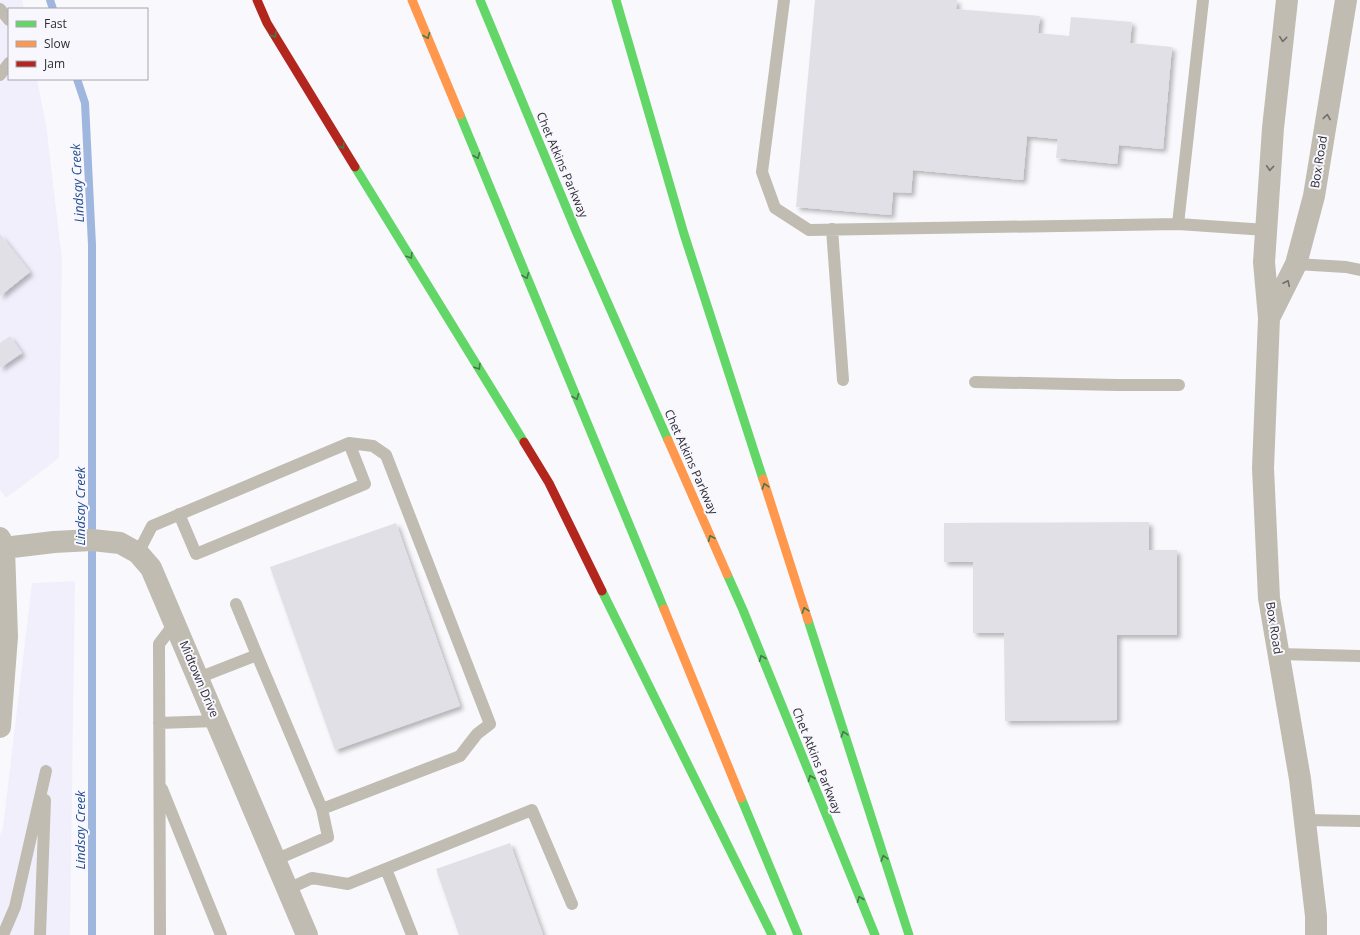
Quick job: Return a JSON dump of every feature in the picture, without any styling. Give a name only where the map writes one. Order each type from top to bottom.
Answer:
[{"type":"highway","points":[[257,0],[267,23],[550,483],[772,935]]},
{"type":"highway","points":[[412,0],[798,935]]},
{"type":"highway","name":"Chet Atkins Parkway","points":[[480,0],[576,231],[742,610],[875,935]]},
{"type":"highway","points":[[616,0],[684,234],[909,935]]},
{"type":"street","name":"Box Road","points":[[1287,0],[1273,128],[1264,262],[1269,318],[1263,468],[1268,598],[1300,779],[1316,916],[1316,935]]},
{"type":"street","name":"Box Road","points":[[1269,318],[1296,264],[1314,196],[1346,0]]},
{"type":"street","name":"Midtown Drive","points":[[0,727],[7,637],[2,543],[92,540],[120,543],[138,553],[151,568],[307,935]]},
{"type":"lane","points":[[784,0],[762,172],[775,208],[809,230],[1178,224],[1266,230]]},
{"type":"lane","points":[[1178,224],[1203,0]]},
{"type":"lane","points":[[0,8],[8,19]]},
{"type":"lane","points":[[0,75],[8,64]]},
{"type":"lane","points":[[832,229],[843,380]]},
{"type":"lane","points":[[1296,264],[1346,267],[1360,270]]},
{"type":"lane","points":[[975,382],[1118,385],[1179,384]]},
{"type":"lane","points":[[179,514],[196,554],[365,484],[349,443]]},
{"type":"lane","points":[[138,553],[152,526],[349,443],[373,446],[386,455],[490,724],[477,734],[460,756],[322,809]]},
{"type":"lane","points":[[236,604],[322,809],[328,838],[275,860]]},
{"type":"lane","points":[[160,935],[159,644],[175,623]]},
{"type":"lane","points":[[1278,654],[1360,656]]},
{"type":"lane","points":[[198,678],[257,655]]},
{"type":"lane","points":[[159,723],[216,721]]},
{"type":"lane","points":[[4,935],[15,907],[46,771],[40,935]]},
{"type":"lane","points":[[160,782],[221,935]]},
{"type":"lane","points":[[288,889],[312,878],[348,884],[532,810],[572,904]]},
{"type":"lane","points":[[1304,820],[1360,821]]},
{"type":"lane","points":[[386,869],[412,935]]},
{"type":"shaded area","points":[[0,0],[22,0],[24,8],[8,8],[8,80],[37,80],[46,124],[62,259],[59,458],[6,498],[0,490]]},
{"type":"shaded area","points":[[75,581],[70,935],[0,935],[0,835],[3,827],[32,583]]},
{"type":"building","points":[[815,0],[957,0],[956,9],[1040,16],[1038,33],[1069,36],[1071,17],[1132,22],[1130,43],[1172,47],[1163,149],[1119,145],[1117,164],[1056,158],[1058,139],[1027,136],[1023,180],[913,170],[911,193],[893,192],[891,215],[796,207]]},
{"type":"building","points":[[0,234],[30,272],[0,296]]},
{"type":"building","points":[[10,336],[22,353],[0,368],[0,343]]},
{"type":"building","points":[[1149,522],[1149,550],[1177,550],[1177,635],[1117,635],[1117,720],[1005,721],[1004,633],[973,633],[973,562],[944,562],[944,523]]},
{"type":"building","points":[[396,523],[460,706],[335,750],[270,567]]},
{"type":"building","points":[[510,843],[543,935],[459,935],[436,869]]},
{"type":"waterway","name":"Lindsay Creek","points":[[50,0],[53,8]]},
{"type":"waterway","name":"Lindsay Creek","points":[[77,80],[85,103],[92,245],[92,935]]},
{"type":"traffic: fast","points":[[480,0],[576,231],[668,440]]},
{"type":"traffic: fast","points":[[616,0],[684,234],[763,479]]},
{"type":"traffic: fast","points":[[460,115],[664,609]]},
{"type":"traffic: fast","points":[[355,167],[524,442]]},
{"type":"traffic: fast","points":[[727,574],[875,935]]},
{"type":"traffic: fast","points":[[602,591],[772,935]]},
{"type":"traffic: fast","points":[[808,620],[909,935]]},
{"type":"traffic: fast","points":[[741,798],[798,935]]},
{"type":"traffic: slow","points":[[412,0],[460,115]]},
{"type":"traffic: slow","points":[[668,440],[727,574]]},
{"type":"traffic: slow","points":[[763,479],[808,620]]},
{"type":"traffic: slow","points":[[664,609],[741,798]]},
{"type":"traffic: jam","points":[[257,0],[267,23],[355,167]]},
{"type":"traffic: jam","points":[[524,442],[549,483],[602,591]]}]
